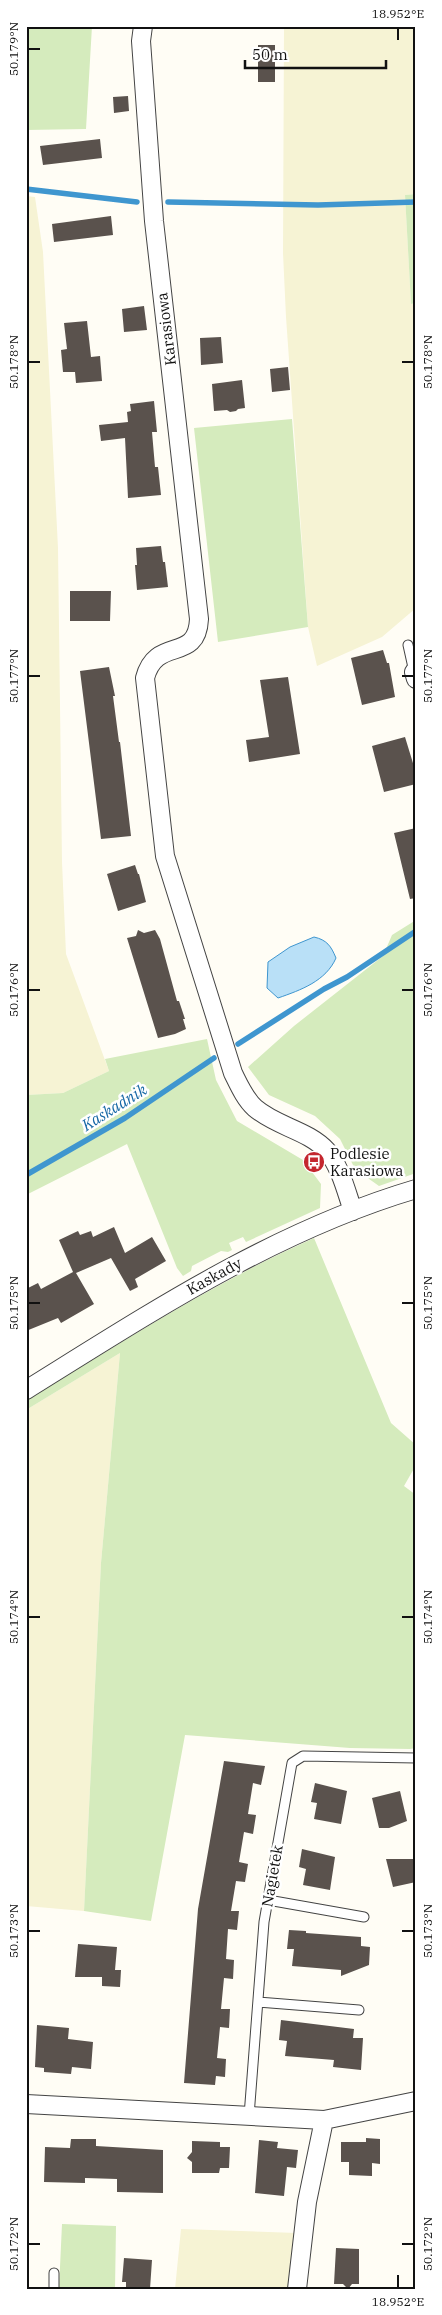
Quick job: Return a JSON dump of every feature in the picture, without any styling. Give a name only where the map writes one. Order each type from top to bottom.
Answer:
[{"type":"street","name":"Karasiowa","points":[[143,26],[141,41],[154,221],[198,606],[199,631],[189,643],[157,656],[151,661],[146,678],[165,856],[233,1073],[254,1108],[269,1118],[316,1141],[327,1151],[336,1165],[353,1211]]},
{"type":"street","name":"Kaskady","points":[[26,1390],[186,1291],[247,1258],[321,1223],[416,1188]]},
{"type":"street","points":[[26,2104],[324,2120],[416,2101]]},
{"type":"street","points":[[297,2289],[307,2202],[324,2120]]},
{"type":"lane","points":[[408,645],[415,674]]},
{"type":"lane","name":"Nagietek","points":[[249,2116],[264,1922],[292,1763],[303,1756],[416,1758]]},
{"type":"lane","points":[[268,1900],[364,1917]]},
{"type":"lane","points":[[258,2002],[359,2010]]},
{"type":"lane","points":[[54,2273],[54,2289]]},
{"type":"shaded area","points":[[284,26],[416,26],[416,194],[405,195],[411,304],[416,304],[416,608],[382,637],[317,666],[308,627],[286,317],[283,253]]},
{"type":"shaded area","points":[[26,196],[35,197],[43,252],[58,548],[62,862],[66,954],[109,1071],[63,1093],[26,1095]]},
{"type":"shaded area","points":[[120,1353],[101,1563],[84,1911],[26,1906],[26,1410]]},
{"type":"shaded area","points":[[181,2229],[297,2233],[291,2289],[175,2289]]},
{"type":"green space","points":[[29,26],[92,26],[86,129],[26,130],[26,50]]},
{"type":"green space","points":[[416,194],[416,303],[411,304],[405,195]]},
{"type":"green space","points":[[292,419],[308,627],[218,642],[194,428]]},
{"type":"green space","points":[[416,920],[416,1173],[379,1186],[355,1169],[340,1139],[315,1116],[269,1095],[248,1067],[294,1026],[383,956],[392,935]]},
{"type":"green space","points":[[207,1039],[216,1080],[237,1121],[303,1160],[321,1184],[320,1208],[246,1242],[243,1237],[229,1243],[232,1250],[228,1252],[221,1251],[192,1266],[191,1271],[183,1276],[177,1268],[127,1144],[26,1195],[26,1095],[63,1093],[109,1071],[105,1059]]},
{"type":"green space","points":[[314,1238],[391,1423],[416,1445],[416,1465],[404,1486],[416,1495],[416,1748],[350,1748],[185,1735],[151,1921],[84,1911],[101,1563],[120,1353],[26,1410],[26,1401],[203,1294]]},
{"type":"green space","points":[[62,2224],[116,2226],[115,2289],[59,2289]]},
{"type":"water","points":[[314,937],[328,944],[332,950],[336,958],[332,966],[312,984],[278,998],[267,988],[268,962],[290,947]]},
{"type":"building","points":[[258,45],[275,45],[275,82],[258,82]]},
{"type":"building","points":[[128,96],[129,111],[114,113],[113,97]]},
{"type":"building","points":[[100,139],[102,158],[43,165],[40,146]]},
{"type":"building","points":[[111,216],[113,235],[54,242],[52,224]]},
{"type":"building","points":[[144,306],[147,330],[124,332],[122,309]]},
{"type":"building","points":[[87,321],[91,357],[100,356],[102,381],[76,383],[75,372],[63,372],[61,350],[67,349],[64,323]]},
{"type":"building","points":[[221,337],[223,363],[201,365],[200,338]]},
{"type":"building","points":[[288,367],[290,390],[272,392],[270,369]]},
{"type":"building","points":[[242,380],[245,408],[230,412],[227,410],[214,411],[212,384]]},
{"type":"building","points":[[154,401],[157,432],[152,432],[155,467],[158,467],[161,495],[128,498],[125,438],[101,441],[99,425],[128,422],[127,412],[131,411],[130,404]]},
{"type":"building","points":[[161,546],[168,587],[137,590],[136,548]]},
{"type":"building","points":[[70,591],[111,591],[110,621],[70,621]]},
{"type":"building","points":[[383,650],[387,663],[389,663],[395,697],[362,705],[351,658]]},
{"type":"building","points":[[109,667],[115,696],[113,696],[131,836],[101,839],[80,671]]},
{"type":"building","points":[[288,677],[300,754],[249,762],[246,740],[269,737],[260,680]]},
{"type":"building","points":[[405,737],[416,773],[416,784],[384,792],[372,746]]},
{"type":"building","points":[[416,828],[416,898],[410,899],[394,833]]},
{"type":"building","points":[[135,865],[146,902],[118,911],[107,874]]},
{"type":"building","points":[[138,930],[144,933],[155,930],[160,939],[177,1001],[179,1001],[185,1019],[183,1019],[186,1029],[175,1034],[158,1038],[127,938],[136,936]]},
{"type":"building","points":[[114,1227],[125,1253],[152,1237],[166,1261],[135,1279],[138,1287],[130,1291],[111,1258],[76,1273],[94,1304],[61,1323],[58,1318],[26,1331],[26,1289],[38,1283],[41,1289],[73,1272],[59,1240],[78,1231],[80,1235],[91,1231],[93,1237]]},
{"type":"building","points":[[224,1761],[265,1766],[261,1785],[253,1783],[248,1814],[256,1815],[253,1834],[244,1832],[239,1862],[248,1864],[245,1882],[236,1881],[231,1911],[239,1911],[237,1930],[228,1929],[226,1959],[234,1960],[233,1979],[224,1978],[221,2009],[230,2009],[229,2028],[220,2027],[217,2058],[226,2059],[225,2077],[216,2076],[215,2085],[184,2083],[198,1909]]},
{"type":"building","points":[[315,1783],[347,1791],[341,1824],[314,1819],[317,1803],[311,1802]]},
{"type":"building","points":[[400,1791],[407,1821],[389,1828],[379,1828],[372,1798]]},
{"type":"building","points":[[302,1849],[335,1857],[330,1890],[303,1885],[306,1869],[299,1867]]},
{"type":"building","points":[[386,1859],[416,1859],[416,1882],[393,1887]]},
{"type":"building","points":[[289,1930],[361,1937],[361,1946],[370,1947],[369,1965],[341,1976],[341,1970],[292,1966],[294,1949],[287,1949]]},
{"type":"building","points":[[78,1944],[117,1947],[115,1970],[121,1970],[120,1987],[102,1986],[102,1977],[75,1977]]},
{"type":"building","points":[[281,2020],[354,2029],[353,2038],[363,2038],[361,2070],[333,2067],[334,2060],[285,2056],[287,2041],[279,2040]]},
{"type":"building","points":[[37,2025],[69,2028],[68,2039],[93,2042],[91,2069],[72,2067],[71,2074],[44,2072],[44,2068],[35,2067]]},
{"type":"building","points":[[366,2138],[380,2139],[380,2164],[372,2163],[372,2176],[349,2175],[349,2162],[341,2162],[341,2142],[366,2142]]},
{"type":"building","points":[[71,2139],[96,2139],[96,2146],[163,2150],[163,2193],[117,2192],[117,2179],[85,2178],[85,2183],[44,2182],[45,2147],[70,2148]]},
{"type":"building","points":[[259,2140],[278,2142],[277,2148],[298,2150],[296,2168],[287,2167],[284,2196],[255,2193]]},
{"type":"building","points":[[192,2141],[220,2142],[220,2147],[230,2147],[229,2168],[220,2168],[219,2173],[192,2173],[192,2162],[187,2158],[192,2152]]},
{"type":"building","points":[[336,2248],[359,2249],[359,2284],[352,2284],[348,2289],[343,2284],[334,2284]]},
{"type":"building","points":[[124,2258],[152,2260],[150,2289],[126,2289],[126,2282],[122,2282]]},
{"type":"waterway","points":[[26,189],[137,202]]},
{"type":"waterway","points":[[168,202],[318,205],[416,202]]},
{"type":"waterway","name":"Kaskadnik","points":[[238,1044],[324,989],[347,977],[416,931]]},
{"type":"waterway","name":"Kaskadnik","points":[[26,1175],[125,1118],[214,1058]]},
{"type":"place","name":"Podlesie Karasiowa","points":[[314,1162]]}]
